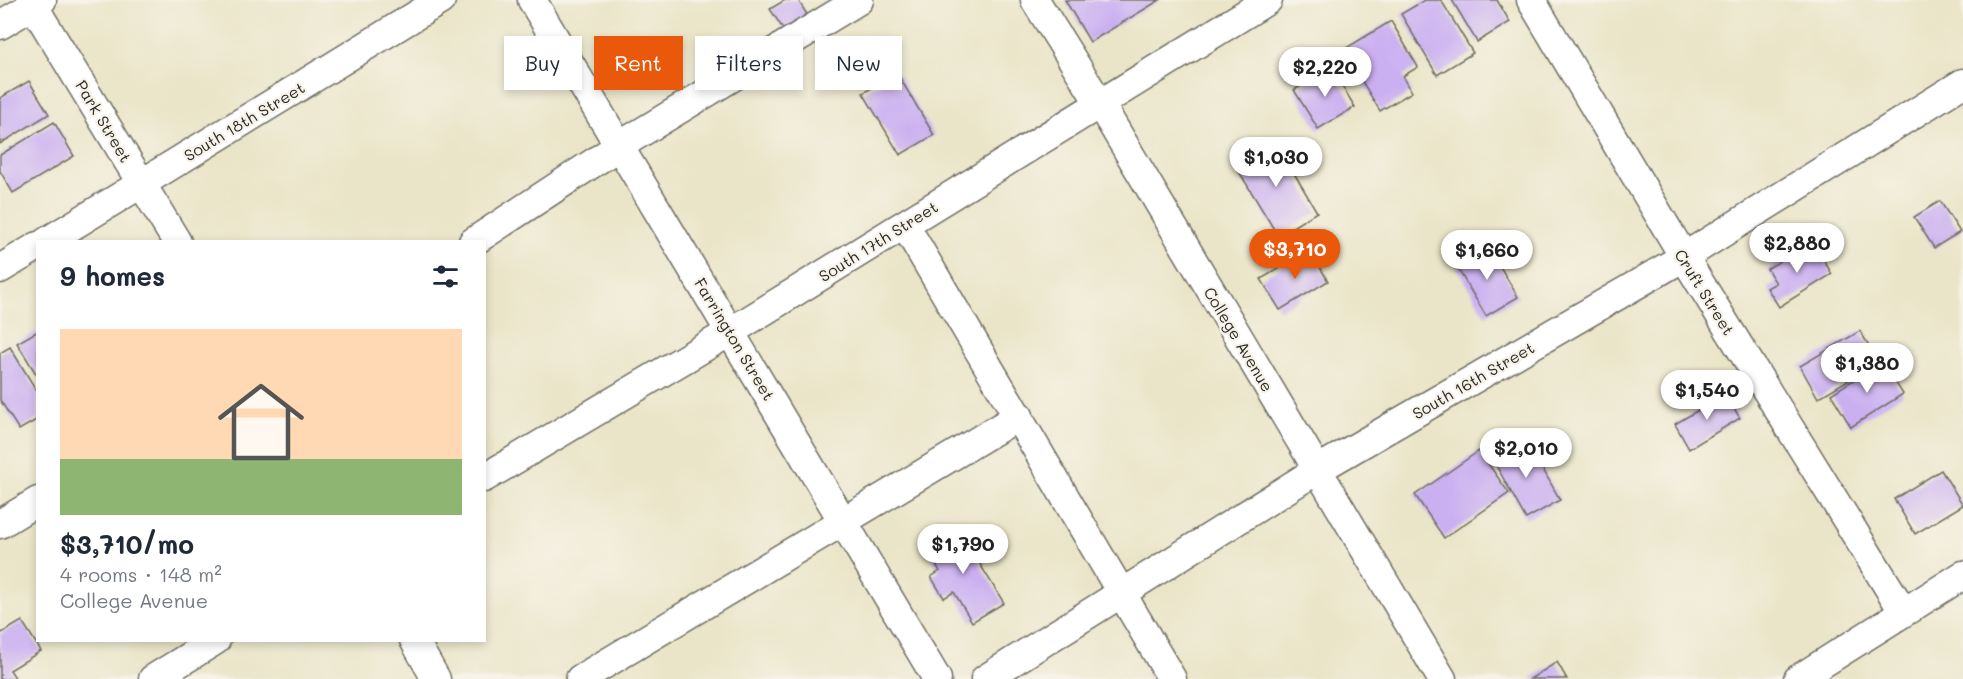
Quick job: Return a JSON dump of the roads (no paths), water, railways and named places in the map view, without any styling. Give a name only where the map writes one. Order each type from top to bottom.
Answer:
[{"type":"street","name":"South 18th Street","points":[[49,240],[441,0]]},
{"type":"street","name":"Farrington Street","points":[[532,0],[937,679]]},
{"type":"street","points":[[476,240],[619,146],[859,0]]},
{"type":"street","name":"College Avenue","points":[[1035,0],[1100,104],[1442,679]]},
{"type":"street","name":"South 17th Street","points":[[486,477],[730,332],[1268,0]]},
{"type":"street","name":"Cruft Street","points":[[1531,0],[1684,257],[1903,611]]},
{"type":"street","name":"Park Street","points":[[35,2],[176,240]]},
{"type":"street","points":[[0,26],[35,2]]},
{"type":"street","name":"South 16th Street","points":[[985,679],[1317,470],[1684,257],[1963,83]]},
{"type":"street","points":[[904,225],[1019,416],[1172,679]]},
{"type":"street","points":[[0,269],[36,247]]},
{"type":"street","points":[[580,679],[1019,416]]},
{"type":"street","points":[[0,524],[36,502]]},
{"type":"street","points":[[1798,679],[1963,575]]},
{"type":"street","points":[[153,679],[213,642]]},
{"type":"street","points":[[415,642],[436,679]]}]
